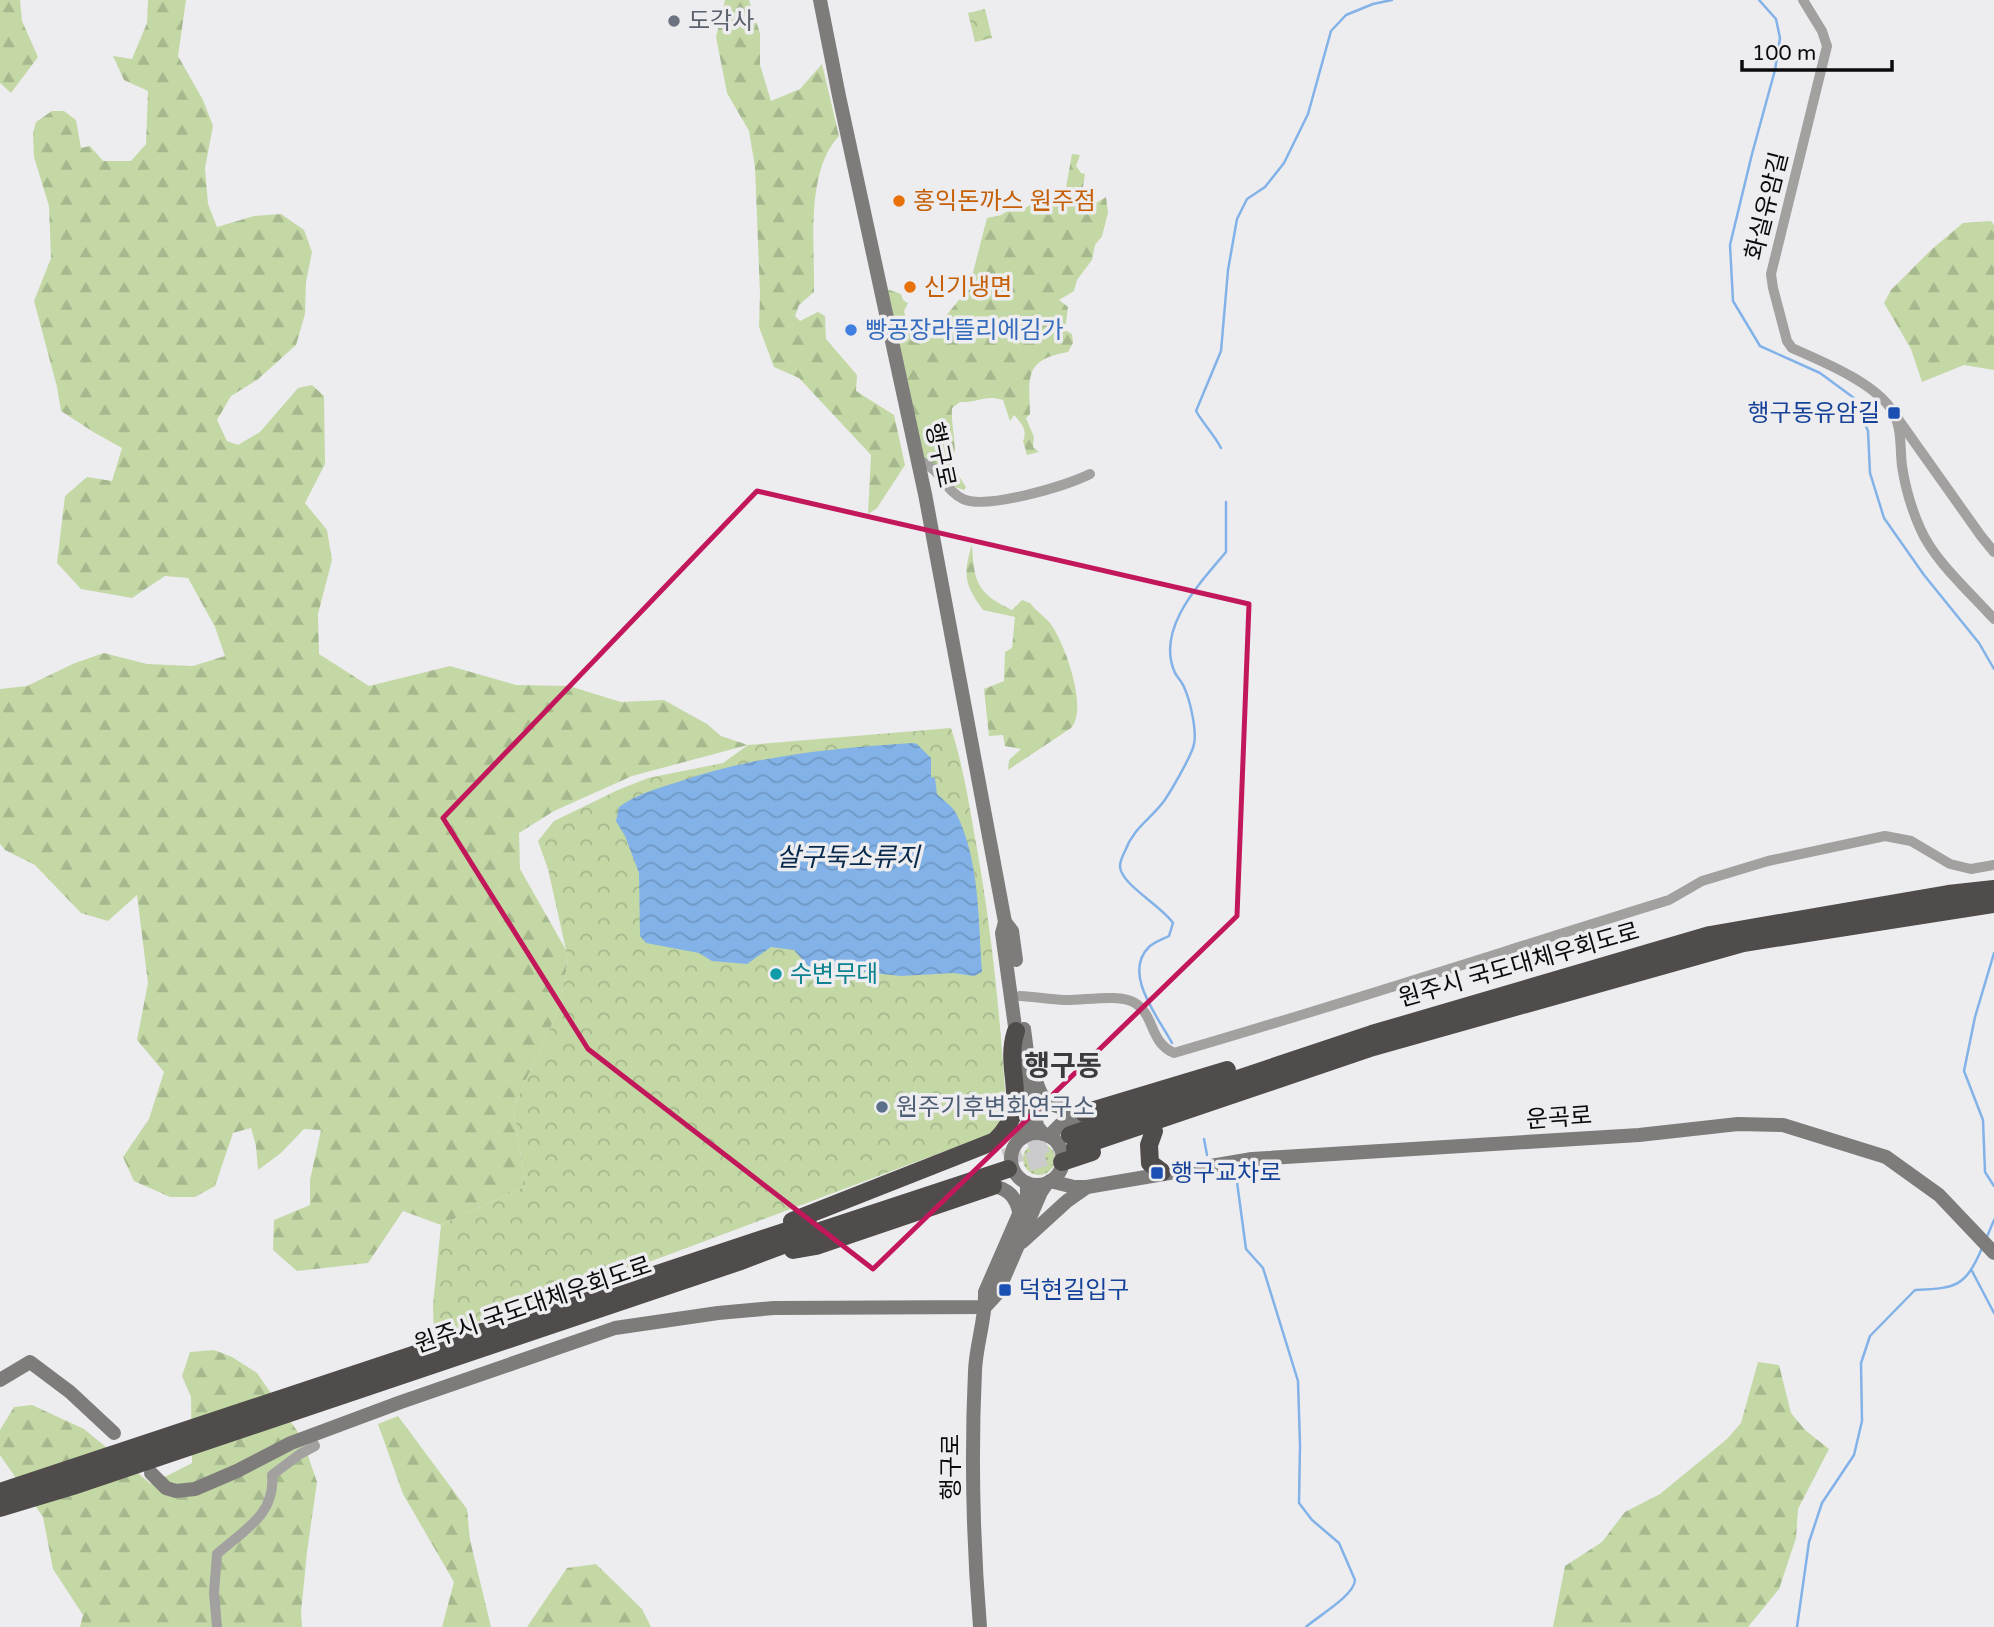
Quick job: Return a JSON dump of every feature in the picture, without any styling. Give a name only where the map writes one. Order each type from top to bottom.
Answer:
[{"type":"highway","name":"원주시 국도대체우회도로","points":[[1373,1040],[1710,935],[1948,894],[1994,889]]},
{"type":"highway","points":[[1073,1142],[1373,1040],[1744,943],[1994,904]]},
{"type":"highway","points":[[995,1141],[1006,1130],[1016,1110],[1012,1043],[1020,1030]]},
{"type":"highway","points":[[1084,1113],[1345,1034],[1373,1040]]},
{"type":"highway","points":[[1055,1174],[1154,1131],[1352,1062],[1373,1040]]},
{"type":"highway","points":[[1154,1131],[1148,1153],[1150,1163],[1162,1172]]},
{"type":"highway","points":[[736,1255],[802,1216],[995,1141],[1020,1140]]},
{"type":"highway","name":"원주시 국도대체우회도로","points":[[73,1477],[736,1255],[1014,1172]]},
{"type":"highway","points":[[736,1255],[816,1246],[993,1186]]},
{"type":"highway","points":[[0,1492],[73,1477]]},
{"type":"highway","points":[[0,1508],[73,1477]]},
{"type":"street","name":"행구로","points":[[820,0],[925,494],[1005,922],[1002,933],[1036,1121],[1046,1135]]},
{"type":"street","name":"화실유암길","points":[[1804,0],[1822,31],[1827,46],[1771,274],[1787,341],[1792,348],[1842,370],[1876,394],[1894,413],[1994,552]]},
{"type":"street","points":[[1894,413],[1902,468],[1920,529],[1942,562],[1994,619]]},
{"type":"street","points":[[918,459],[936,472],[950,491],[966,500],[989,503],[1075,482],[1090,474]]},
{"type":"street","points":[[1020,996],[1065,1000],[1119,999],[1135,1002],[1146,1015],[1163,1048],[1174,1054],[1669,900],[1702,881],[1768,861],[1885,835],[1911,841],[1950,864],[1971,869],[1994,865]]},
{"type":"street","name":"행구로","points":[[1005,922],[1012,931],[1020,996],[1020,1030],[1028,1120],[1027,1130],[1020,1140]]},
{"type":"street","points":[[1020,1030],[1030,1041],[1038,1092],[1060,1108],[1084,1113]]},
{"type":"street","points":[[1046,1135],[1084,1113]]},
{"type":"street","name":"운곡로","points":[[1087,1187],[1162,1172],[1252,1159],[1639,1135],[1738,1124],[1783,1125],[1886,1157],[1939,1195],[1994,1253]]},
{"type":"street","points":[[151,1473],[166,1488],[176,1491],[195,1489],[310,1436],[615,1328],[774,1308],[985,1307],[997,1294],[1041,1192],[1055,1174],[1059,1146],[1046,1135],[1033,1133],[1020,1140],[1014,1148],[1011,1161],[1014,1172],[1034,1185],[1055,1174],[1064,1175],[1087,1187],[1066,1201],[1018,1246]]},
{"type":"street","name":"행구로","points":[[980,1627],[973,1546],[975,1372],[985,1292],[1027,1196],[1014,1172]]},
{"type":"street","points":[[993,1186],[1014,1172]]},
{"type":"street","points":[[993,1186],[1003,1188],[1013,1196],[1019,1211]]},
{"type":"street","points":[[0,1380],[30,1362],[70,1391],[114,1433]]},
{"type":"street","points":[[217,1627],[214,1593],[217,1554],[267,1510],[273,1488],[272,1475],[315,1446],[310,1436]]},
{"type":"highlighted area","points":[[757,491],[1249,604],[1237,916],[873,1269],[588,1049],[443,818]]},
{"type":"green space","points":[[0,0],[20,0],[22,21],[38,57],[11,93],[0,83]]},
{"type":"green space","points":[[148,0],[186,0],[178,56],[203,100],[213,126],[205,168],[208,204],[217,227],[254,216],[281,214],[304,230],[312,252],[306,282],[305,314],[296,345],[257,380],[231,396],[217,420],[227,441],[238,445],[260,432],[298,388],[312,385],[324,396],[325,464],[305,503],[327,530],[332,560],[318,614],[319,654],[369,686],[450,666],[516,685],[569,686],[621,702],[664,700],[707,724],[721,736],[748,745],[632,776],[554,811],[519,833],[520,869],[566,950],[568,959],[560,1007],[513,1108],[526,1186],[441,1225],[403,1211],[368,1263],[297,1271],[273,1250],[274,1220],[310,1205],[310,1180],[321,1130],[304,1129],[281,1153],[258,1170],[251,1128],[233,1133],[215,1186],[195,1197],[170,1197],[134,1181],[123,1157],[149,1119],[164,1072],[137,1040],[148,983],[137,895],[108,921],[81,913],[35,865],[5,850],[0,844],[0,689],[27,686],[75,663],[104,653],[147,664],[193,666],[225,656],[215,627],[188,578],[165,576],[132,598],[81,589],[57,563],[65,496],[87,477],[112,481],[122,448],[61,411],[34,301],[51,258],[49,206],[34,157],[33,133],[36,122],[52,111],[64,111],[76,120],[81,148],[90,146],[103,161],[131,161],[146,144],[148,91],[124,80],[113,56],[132,59],[147,23]]},
{"type":"green space","points":[[725,0],[749,0],[760,33],[760,65],[771,101],[800,89],[822,64],[839,136],[828,151],[816,189],[813,231],[814,292],[799,305],[795,316],[800,321],[818,312],[825,316],[826,339],[857,375],[856,391],[894,415],[905,465],[877,508],[868,514],[871,455],[799,378],[774,367],[759,327],[755,167],[749,131],[727,93],[716,37]]},
{"type":"green space","points":[[985,9],[992,38],[975,42],[968,13]]},
{"type":"green space","points":[[1072,154],[1080,155],[1076,166],[1085,174],[1083,187],[1087,201],[1096,203],[1106,197],[1108,213],[1092,260],[1077,280],[1074,291],[1059,300],[1068,307],[1065,330],[1072,334],[1073,343],[1068,352],[1043,360],[1032,372],[1029,389],[1030,414],[1026,418],[1034,437],[1033,447],[1039,452],[1027,455],[1023,427],[1014,415],[1010,421],[1003,400],[991,398],[960,402],[952,408],[955,452],[948,459],[966,487],[964,490],[955,487],[921,457],[884,288],[901,294],[903,300],[908,303],[904,311],[909,332],[934,330],[969,288],[987,218],[1001,215],[1014,207],[1027,207],[1051,191],[1065,193]]},
{"type":"green space","points":[[1991,221],[1994,225],[1994,370],[1964,365],[1922,382],[1911,349],[1884,303],[1891,290],[1963,223]]},
{"type":"green space","points":[[972,544],[976,577],[984,591],[1012,610],[1022,600],[1030,603],[1050,623],[1068,659],[1076,691],[1076,719],[1071,728],[1008,770],[1009,760],[1021,749],[1005,746],[1003,735],[989,736],[984,689],[1004,681],[1005,652],[1012,648],[1015,617],[983,610],[972,593],[967,579],[967,564]]},
{"type":"green space","points":[[951,728],[980,866],[998,1002],[1006,1105],[1005,1115],[993,1133],[657,1259],[434,1337],[433,1305],[441,1225],[526,1186],[513,1108],[560,1007],[568,959],[548,869],[538,841],[554,821],[648,778],[723,763],[748,745]]},
{"type":"green space","points":[[1039,1143],[1050,1148],[1055,1159],[1050,1170],[1039,1175],[1028,1170],[1023,1159],[1028,1148]]},
{"type":"green space","points":[[214,1350],[232,1357],[257,1373],[302,1438],[317,1482],[307,1552],[302,1627],[80,1627],[83,1615],[53,1569],[43,1517],[0,1455],[0,1430],[14,1407],[32,1405],[84,1429],[151,1484],[192,1463],[191,1397],[182,1376],[190,1352]]},
{"type":"green space","points":[[1758,1362],[1779,1365],[1791,1413],[1805,1430],[1829,1449],[1798,1509],[1796,1538],[1779,1589],[1748,1627],[1553,1627],[1565,1566],[1602,1542],[1625,1512],[1660,1494],[1727,1439],[1741,1423]]},
{"type":"green space","points":[[398,1416],[467,1509],[470,1540],[491,1627],[442,1627],[454,1582],[403,1494],[378,1424]]},
{"type":"green space","points":[[596,1564],[642,1609],[651,1627],[527,1627],[567,1568]]},
{"type":"water","name":"살구둑소류지","points":[[913,743],[931,758],[931,777],[935,778],[937,794],[954,810],[964,831],[974,871],[982,972],[974,976],[953,973],[901,976],[808,966],[794,950],[771,947],[747,964],[712,961],[699,953],[646,943],[640,936],[639,873],[625,836],[616,821],[619,807],[654,790],[735,766],[823,751]]},
{"type":"waterway","points":[[1221,448],[1196,411],[1221,351],[1228,270],[1237,219],[1247,199],[1265,187],[1284,163],[1308,114],[1331,31],[1346,15],[1392,0]]},
{"type":"waterway","points":[[1759,0],[1776,19],[1780,38],[1775,70],[1730,245],[1733,301],[1760,346],[1820,373],[1854,398],[1868,431],[1870,473],[1884,518],[1924,575],[1979,643],[1994,669]]},
{"type":"waterway","points":[[1172,1043],[1145,995],[1139,969],[1149,947],[1169,936],[1173,923],[1127,880],[1120,864],[1133,836],[1164,801],[1194,744],[1191,707],[1183,685],[1175,673],[1170,656],[1171,640],[1183,608],[1226,552],[1226,502]]},
{"type":"waterway","points":[[1994,953],[1975,1017],[1964,1071],[1983,1120],[1985,1172],[1994,1186]]},
{"type":"waterway","points":[[1204,1139],[1207,1155]]},
{"type":"waterway","points":[[1237,1182],[1246,1249],[1263,1268],[1298,1381],[1299,1503],[1312,1520],[1339,1543],[1355,1580],[1349,1593],[1306,1627]]},
{"type":"waterway","points":[[1986,1239],[1994,1220]]},
{"type":"waterway","points":[[1797,1627],[1809,1542],[1822,1503],[1854,1455],[1862,1421],[1861,1363],[1870,1336],[1915,1290],[1949,1286],[1964,1278],[1982,1248]]},
{"type":"waterway","points":[[1972,1271],[1994,1313]]},
{"type":"tunnel","points":[[1004,1158],[1070,1135]]},
{"type":"tunnel","points":[[1028,1162],[1075,1148]]},
{"type":"place","name":"도각사","points":[[674,21]]},
{"type":"place","name":"홍익돈까스 원주점","points":[[899,201]]},
{"type":"place","name":"신기냉면","points":[[910,287]]},
{"type":"place","name":"빵공장라뜰리에김가","points":[[851,330]]},
{"type":"place","name":"행구동유암길","points":[[1894,413]]},
{"type":"place","name":"수변무대","points":[[776,974]]},
{"type":"place","name":"원주기후변화연구소","points":[[882,1107]]},
{"type":"place","name":"행구교차로","points":[[1157,1173]]},
{"type":"place","name":"덕현길입구","points":[[1005,1290]]},
{"type":"district","name":"행구동","points":[[1063,1066]]}]
